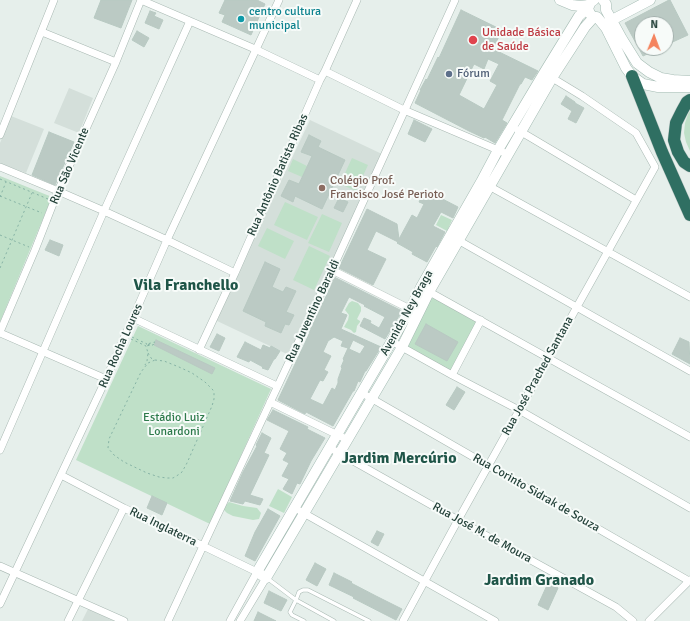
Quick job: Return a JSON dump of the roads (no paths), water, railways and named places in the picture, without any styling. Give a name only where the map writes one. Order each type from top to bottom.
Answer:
[{"type":"highway","points":[[632,76],[662,152],[690,215]]},
{"type":"highway","points":[[690,100],[687,102],[676,123],[674,140],[678,152],[684,162],[690,166]]},
{"type":"street","points":[[0,135],[54,0]]},
{"type":"street","points":[[141,0],[255,49],[320,80]]},
{"type":"street","name":"Rua São Vicente","points":[[0,332],[58,191],[116,62],[141,0]]},
{"type":"street","name":"Rua Rocha Loures","points":[[0,604],[106,379],[167,240],[279,0]]},
{"type":"street","name":"Rua Antônio Batista Ribas","points":[[199,350],[357,0]]},
{"type":"street","name":"Rua Juventino Baraldi","points":[[168,621],[332,270],[455,0]]},
{"type":"street","points":[[560,0],[576,6],[596,3]]},
{"type":"street","points":[[612,20],[650,0]]},
{"type":"street","points":[[596,3],[590,14],[596,17],[606,28],[626,68],[632,76],[643,84],[658,87],[690,88]]},
{"type":"street","points":[[596,3],[612,20],[637,63],[649,72],[661,78],[690,81]]},
{"type":"street","name":"Avenida Ney Braga","points":[[300,510],[340,453],[402,347],[414,311],[425,290],[548,76],[580,16],[596,3]]},
{"type":"street","name":"Avenida Ney Braga","points":[[548,76],[585,27],[596,17]]},
{"type":"street","points":[[0,450],[42,351],[190,21]]},
{"type":"street","points":[[42,32],[116,62]]},
{"type":"street","points":[[325,71],[404,110],[503,152]]},
{"type":"street","name":"Rua José Prached Santana","points":[[403,621],[654,167],[636,133],[582,96],[548,76]]},
{"type":"street","points":[[517,129],[636,200]]},
{"type":"street","points":[[0,167],[58,191],[235,272]]},
{"type":"street","points":[[485,184],[690,297]]},
{"type":"street","points":[[455,238],[690,370]]},
{"type":"street","points":[[332,270],[414,311]]},
{"type":"street","points":[[425,290],[690,437]]},
{"type":"street","name":"Avenida Ney Braga","points":[[230,621],[262,575],[300,510],[337,435],[391,341],[414,311]]},
{"type":"street","points":[[133,318],[278,386]]},
{"type":"street","points":[[452,375],[481,320]]},
{"type":"street","points":[[0,332],[106,379]]},
{"type":"street","points":[[391,341],[519,410],[690,508]]},
{"type":"street","name":"Rua Corinto Sidrak de Souza","points":[[362,393],[690,581]]},
{"type":"street","points":[[270,402],[348,440]]},
{"type":"street","name":"Rua José M. de Moura","points":[[330,448],[616,607],[633,621]]},
{"type":"street","name":"Rua Inglaterra","points":[[61,475],[124,508],[262,575]]},
{"type":"street","points":[[68,621],[124,508]]},
{"type":"street","points":[[300,510],[496,621]]},
{"type":"street","points":[[0,566],[124,621]]},
{"type":"street","name":"Avenida Ney Braga","points":[[240,621],[262,575]]},
{"type":"street","points":[[649,621],[690,581]]},
{"type":"lane","points":[[262,575],[296,600],[334,621]]},
{"type":"lane","points":[[304,621],[292,615],[290,612],[299,592],[303,590],[308,590],[369,621]]},
{"type":"place","name":"centro cultura municipal","points":[[241,19]]},
{"type":"place","name":"Unidade Básica de Saúde","points":[[473,40]]},
{"type":"place","name":"Fórum","points":[[449,74]]},
{"type":"place","name":"Colégio Prof. Francisco José Perioto","points":[[322,188]]},
{"type":"district","name":"Vila Franchello","points":[[186,286]]},
{"type":"district","name":"Jardim Mercúrio","points":[[399,459]]},
{"type":"district","name":"Jardim Granado","points":[[539,581]]},
{"type":"park label","name":"Estádio Luiz Lonardoni","points":[[174,425]]}]
